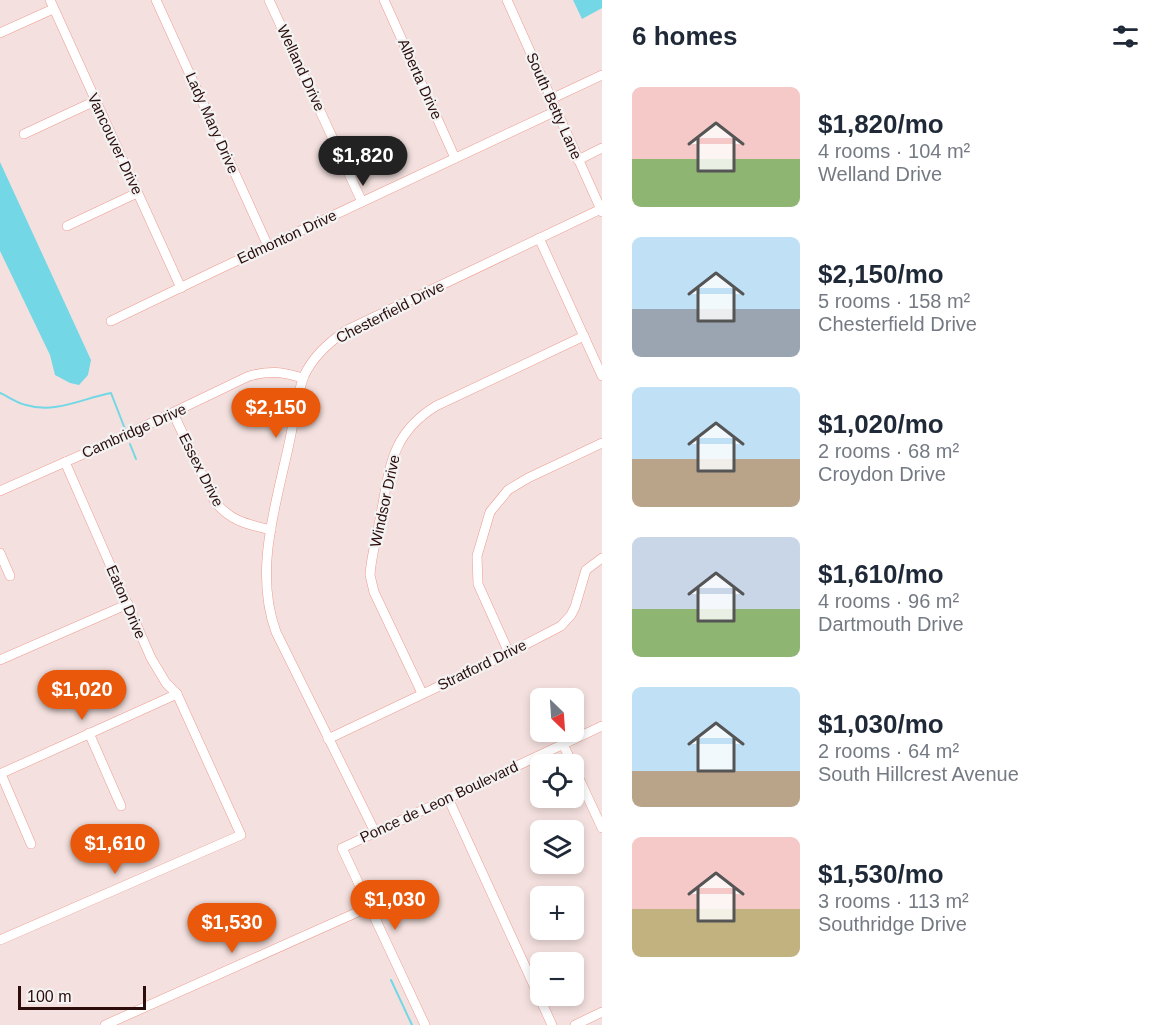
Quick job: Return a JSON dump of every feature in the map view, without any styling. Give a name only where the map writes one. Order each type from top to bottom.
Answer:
[{"type":"street","name":"Lady Mary Drive","points":[[156,0],[268,246]]},
{"type":"street","name":"Welland Drive","points":[[269,0],[362,202]]},
{"type":"street","name":"Alberta Drive","points":[[384,0],[455,158]]},
{"type":"street","name":"South Betty Lane","points":[[507,0],[601,210]]},
{"type":"street","points":[[0,33],[52,4]]},
{"type":"street","name":"Vancouver Drive","points":[[52,4],[181,288]]},
{"type":"street","points":[[551,99],[602,75]]},
{"type":"street","points":[[24,134],[95,101]]},
{"type":"street","name":"Edmonton Drive","points":[[111,321],[556,111]]},
{"type":"street","points":[[578,160],[602,148]]},
{"type":"street","points":[[67,226],[137,193]]},
{"type":"street","name":"Chesterfield Drive","points":[[375,831],[276,632],[270,614],[266,588],[271,530],[303,378],[320,352],[347,330],[601,210]]},
{"type":"street","points":[[539,238],[602,376]]},
{"type":"street","name":"Windsor Drive","points":[[422,693],[374,592],[370,575],[393,455],[403,435],[418,418],[436,406],[584,336]]},
{"type":"street","name":"Cambridge Drive","points":[[0,491],[173,414],[249,376],[264,372],[279,372],[303,378]]},
{"type":"street","name":"Essex Drive","points":[[173,414],[215,502],[224,513],[237,521],[271,530]]},
{"type":"street","points":[[509,653],[478,584],[477,556],[490,512],[508,490],[602,443]]},
{"type":"street","name":"Eaton Drive","points":[[0,940],[241,835],[177,694],[166,683],[151,658],[65,462]]},
{"type":"street","points":[[0,553],[10,576]]},
{"type":"street","name":"Stratford Drive","points":[[328,739],[561,626],[575,607],[586,570],[602,558]]},
{"type":"street","points":[[0,660],[128,604]]},
{"type":"street","points":[[31,844],[0,774],[177,694]]},
{"type":"street","name":"Ponce de Leon Boulevard","points":[[369,907],[342,848],[602,726]]},
{"type":"street","points":[[88,733],[121,806]]},
{"type":"street","points":[[563,744],[602,828]]},
{"type":"street","points":[[448,798],[552,1025]]},
{"type":"street","points":[[105,1025],[369,907],[425,1025]]},
{"type":"street","points":[[575,1025],[602,1012]]},
{"type":"water","points":[[573,0],[602,0],[602,8],[582,19]]},
{"type":"water","points":[[0,162],[91,360],[88,375],[79,385],[55,375],[50,355],[0,251]]},
{"type":"waterway","points":[[0,393],[23,404],[48,408],[111,393],[125,429]]},
{"type":"waterway","points":[[130,444],[136,459]]},
{"type":"waterway","points":[[391,980],[412,1025]]}]
